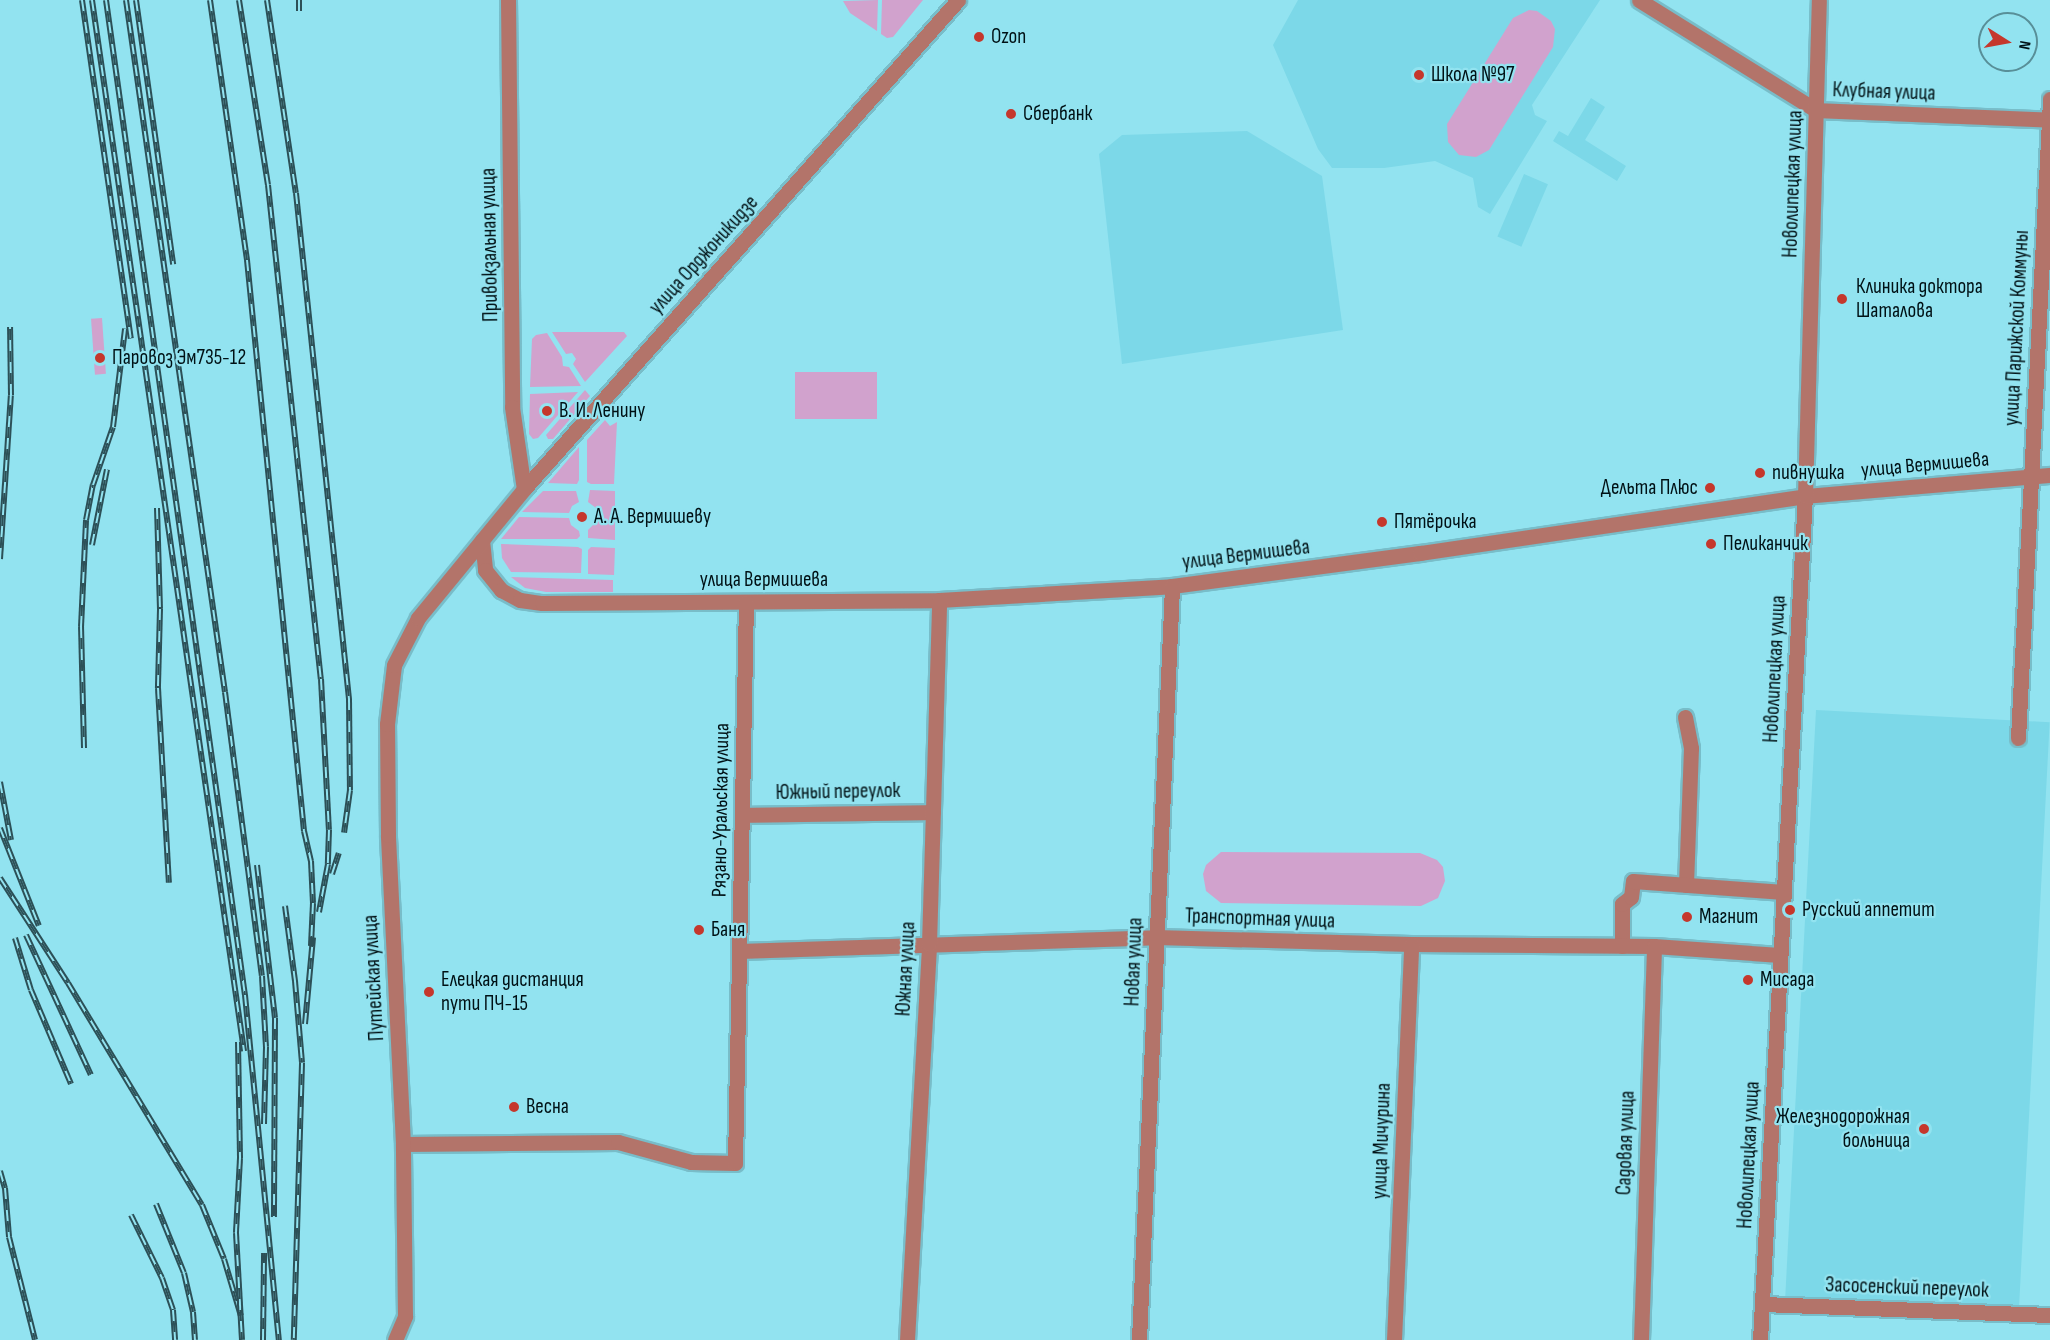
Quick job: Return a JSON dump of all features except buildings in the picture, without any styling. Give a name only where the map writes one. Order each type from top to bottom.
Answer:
[{"type":"street","name":"Привокзальная улица","points":[[508,0],[512,407],[524,489]]},
{"type":"street","name":"улица Орджоникидзе","points":[[482,540],[524,489],[958,0]]},
{"type":"street","name":"Клубная улица","points":[[1639,0],[1816,110],[2050,120]]},
{"type":"street","name":"Новолипецкая улица","points":[[1760,1340],[1805,496],[1819,0]]},
{"type":"street","name":"улица Парижской Коммуны","points":[[2018,738],[2050,99]]},
{"type":"street","name":"улица Вермишева","points":[[482,540],[485,570],[501,590],[520,600],[542,603],[939,600],[1172,586],[1431,552],[1805,496],[2050,475]]},
{"type":"street","name":"Путейская улица","points":[[395,1340],[405,1316],[403,1144],[388,835],[387,724],[394,665],[418,618],[482,540]]},
{"type":"street","name":"Новая улица","points":[[1138,1340],[1172,586]]},
{"type":"street","name":"Южная улица","points":[[907,1340],[928,944],[939,600]]},
{"type":"street","name":"Рязано-Уральская улица","points":[[403,1144],[618,1142],[691,1162],[735,1163],[746,602]]},
{"type":"street","points":[[1685,717],[1691,748],[1686,885]]},
{"type":"street","name":"Южный переулок","points":[[743,814],[933,812]]},
{"type":"street","points":[[1622,946],[1622,904],[1631,897],[1633,881],[1784,892]]},
{"type":"street","name":"Транспортная улица","points":[[739,951],[1156,937],[1411,944],[1654,946],[1780,955]]},
{"type":"street","name":"улица Мичурина","points":[[1394,1340],[1411,944]]},
{"type":"street","name":"Садовая улица","points":[[1641,1340],[1654,946]]},
{"type":"street","name":"Засосенский переулок","points":[[1763,1304],[2050,1315]]},
{"type":"shaded area","points":[[878,0],[877,31],[850,13],[843,1]]},
{"type":"shaded area","points":[[882,0],[923,0],[893,37],[887,38],[881,34]]},
{"type":"shaded area","name":"Школа №97","points":[[1298,0],[1600,0],[1532,105],[1535,115],[1547,121],[1490,214],[1478,207],[1473,178],[1435,161],[1384,168],[1332,168],[1318,149],[1273,45]]},
{"type":"shaded area","points":[[1529,10],[1537,11],[1551,21],[1555,29],[1553,47],[1489,150],[1476,157],[1459,155],[1448,142],[1447,124],[1513,18]]},
{"type":"shaded area","points":[[1591,98],[1605,107],[1585,140],[1626,166],[1617,181],[1553,141],[1559,131],[1568,136]]},
{"type":"shaded area","points":[[1247,131],[1322,176],[1343,330],[1122,364],[1099,154],[1122,135]]},
{"type":"shaded area","points":[[1524,174],[1548,184],[1521,247],[1497,237]]},
{"type":"shaded area","points":[[102,318],[106,374],[95,375],[91,319]]},
{"type":"shaded area","points":[[552,332],[624,332],[627,336],[585,382],[573,364],[576,359],[572,353],[566,354]]},
{"type":"shaded area","points":[[547,333],[562,357],[563,366],[569,367],[581,386],[530,387],[532,339],[536,335]]},
{"type":"shaded area","points":[[795,372],[877,372],[877,419],[795,419]]},
{"type":"shaded area","points":[[585,390],[590,396],[553,439],[548,439],[546,435]]},
{"type":"shaded area","points":[[578,392],[538,438],[533,439],[529,434],[530,394]]},
{"type":"shaded area","points":[[605,420],[610,426],[617,422],[614,484],[591,484],[587,482],[587,440]]},
{"type":"shaded area","points":[[579,447],[577,484],[548,483]]},
{"type":"shaded area","points":[[590,490],[615,491],[615,540],[588,538],[588,530],[596,522],[596,508],[588,502]]},
{"type":"shaded area","points":[[543,491],[576,491],[579,502],[572,506],[569,513],[522,512]]},
{"type":"shaded area","points":[[519,517],[569,518],[571,525],[579,531],[580,536],[577,539],[501,539]]},
{"type":"shaded area","points":[[501,544],[578,547],[582,549],[581,573],[511,572],[502,558]]},
{"type":"shaded area","points":[[591,547],[615,548],[614,575],[588,574],[588,550]]},
{"type":"shaded area","points":[[511,577],[613,580],[613,592],[546,592],[525,588]]},
{"type":"shaded area","name":"Железнодорожная больница","points":[[1816,710],[2050,722],[2019,1311],[1785,1299]]},
{"type":"shaded area","points":[[1221,852],[1420,853],[1437,860],[1443,867],[1445,881],[1438,898],[1421,906],[1221,903],[1206,891],[1203,874],[1206,865]]},
{"type":"railway","points":[[82,0],[131,338]]},
{"type":"railway","points":[[92,0],[244,1051]]},
{"type":"railway","points":[[106,0],[245,995],[279,1340]]},
{"type":"railway","points":[[126,0],[225,692],[262,976],[266,1047],[264,1124]]},
{"type":"railway","points":[[136,0],[173,264]]},
{"type":"railway","points":[[210,0],[247,260],[304,831],[311,861],[313,903],[311,946]]},
{"type":"railway","points":[[239,0],[268,185],[321,679],[329,830],[328,864],[319,912]]},
{"type":"railway","points":[[267,0],[296,193],[349,699],[350,790],[344,833]]},
{"type":"railway","points":[[299,0],[299,11]]},
{"type":"railway","points":[[0,559],[11,395],[10,327]]},
{"type":"railway","points":[[84,748],[81,627],[86,520],[93,485],[113,427],[125,329]]},
{"type":"railway","points":[[92,545],[107,469]]},
{"type":"railway","points":[[157,508],[160,609],[158,688],[169,883]]},
{"type":"railway","points":[[0,782],[11,840]]},
{"type":"railway","points":[[0,828],[39,926]]},
{"type":"railway","points":[[332,874],[339,853]]},
{"type":"railway","points":[[257,865],[275,1018],[274,1217]]},
{"type":"railway","points":[[0,878],[68,983],[202,1205],[224,1259],[241,1316]]},
{"type":"railway","points":[[285,906],[295,981],[302,1063],[294,1340]]},
{"type":"railway","points":[[26,935],[91,1075]]},
{"type":"railway","points":[[305,1024],[313,937]]},
{"type":"railway","points":[[15,938],[31,990],[71,1084]]},
{"type":"railway","points":[[238,1042],[240,1158],[236,1233],[242,1340]]},
{"type":"railway","points":[[0,1171],[5,1188],[9,1237],[35,1340]]},
{"type":"railway","points":[[156,1204],[184,1273],[193,1312],[195,1340]]},
{"type":"railway","points":[[131,1215],[162,1278],[173,1310],[175,1340]]},
{"type":"railway","points":[[263,1340],[264,1253]]},
{"type":"place","name":"Ozon","points":[[979,37]]},
{"type":"place","name":"Школа №97","points":[[1419,75]]},
{"type":"place","name":"Сбербанк","points":[[1011,114]]},
{"type":"place","name":"Клиника доктора Шаталова","points":[[1842,299]]},
{"type":"place","name":"Паровоз Эм735-12","points":[[100,358]]},
{"type":"place","name":"В. И. Ленину","points":[[547,411]]},
{"type":"place","name":"пивнушка","points":[[1760,473]]},
{"type":"place","name":"Дельта Плюс","points":[[1710,488]]},
{"type":"place","name":"А. А. Вермишеву","points":[[582,517]]},
{"type":"place","name":"Пятёрочка","points":[[1382,522]]},
{"type":"place","name":"Пеликанчик","points":[[1711,544]]},
{"type":"place","name":"Русский аппетит","points":[[1790,910]]},
{"type":"place","name":"Магнит","points":[[1687,917]]},
{"type":"place","name":"Баня","points":[[699,930]]},
{"type":"place","name":"Мисада","points":[[1748,980]]},
{"type":"place","name":"Елецкая дистанция пути ПЧ-15","points":[[429,992]]},
{"type":"place","name":"Весна","points":[[514,1107]]},
{"type":"place","name":"Железнодорожная больница","points":[[1924,1129]]}]
